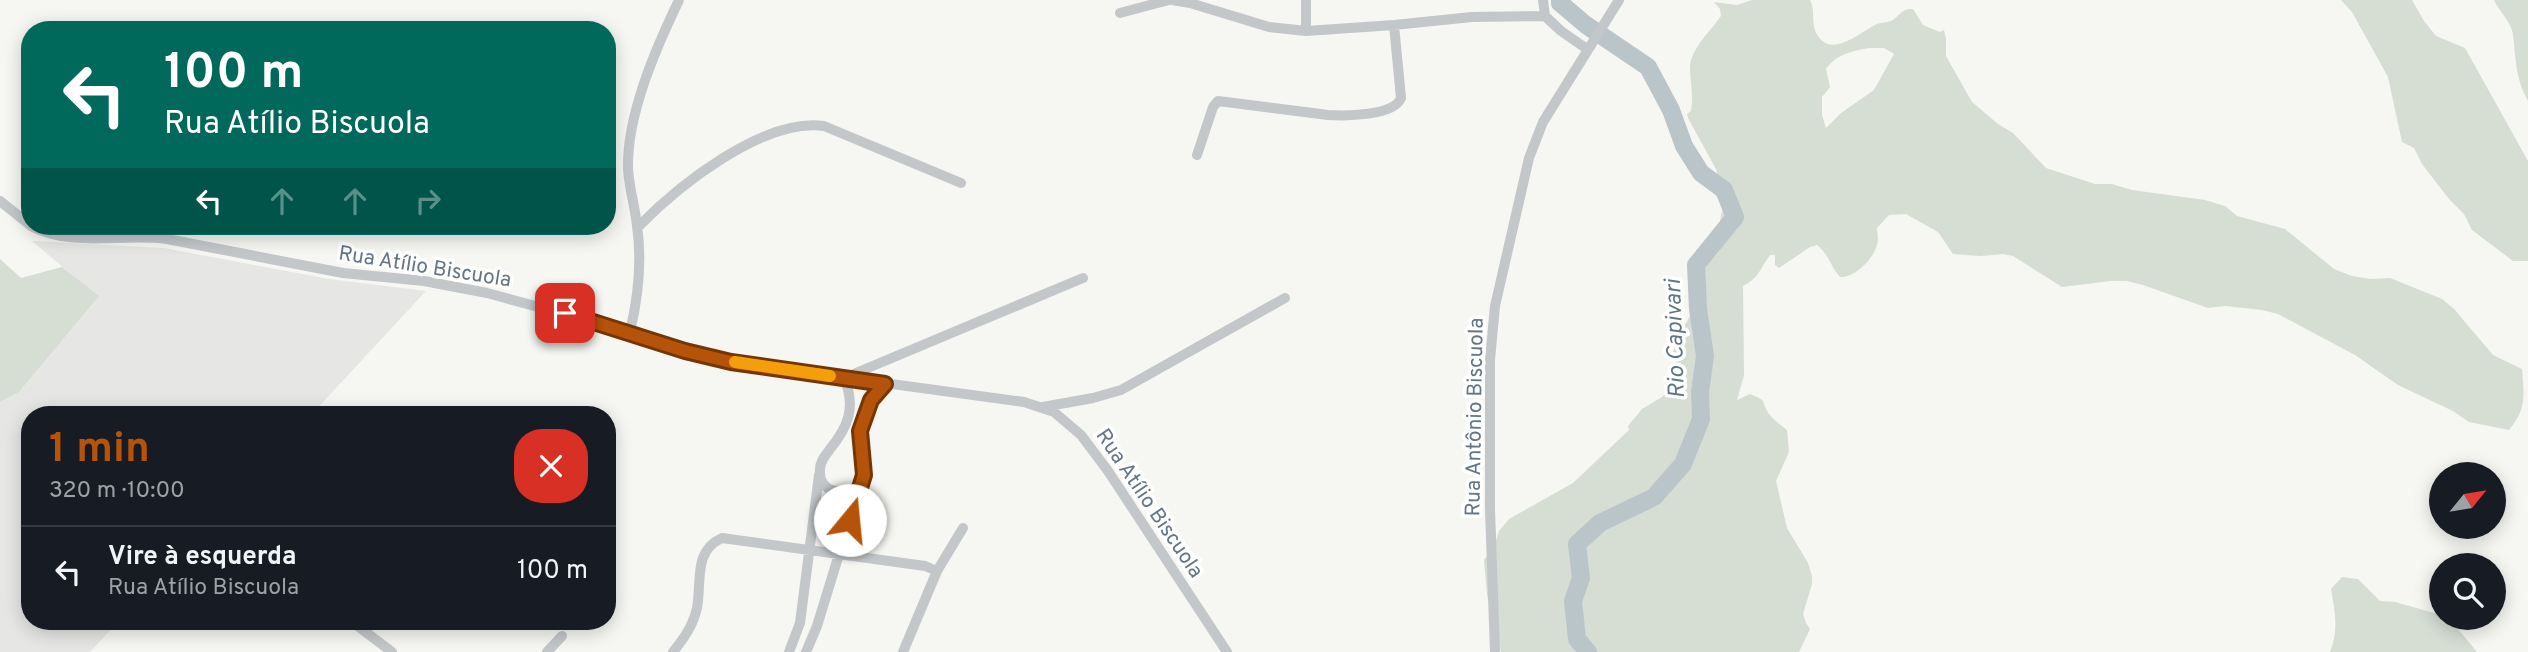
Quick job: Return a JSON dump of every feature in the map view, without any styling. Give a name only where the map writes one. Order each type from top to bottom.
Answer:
[{"type":"street","points":[[630,332],[640,258],[628,166],[631,135],[643,86],[679,0]]},
{"type":"street","points":[[1120,13],[1170,0],[1189,3],[1269,27],[1306,31],[1472,17],[1545,16]]},
{"type":"street","points":[[1306,0],[1306,31]]},
{"type":"street","points":[[1543,0],[1545,16],[1561,31],[1590,45]]},
{"type":"street","name":"Rua Antônio Biscuola","points":[[1495,652],[1490,509],[1490,360],[1495,306],[1529,158],[1543,122],[1619,0]]},
{"type":"street","points":[[1197,155],[1216,103],[1328,116],[1391,110],[1401,98],[1394,25]]},
{"type":"street","points":[[638,227],[664,200],[693,178],[756,139],[782,129],[807,124],[824,126],[961,183]]},
{"type":"street","name":"Rua Atílio Biscuola","points":[[0,201],[21,218]]},
{"type":"street","name":"Rua Atílio Biscuola","points":[[53,235],[71,239],[147,236],[343,273],[453,285],[521,301],[630,332],[685,351],[731,362],[1024,402],[1043,407],[1064,419],[1081,435],[1102,462],[1227,652]]},
{"type":"street","points":[[789,652],[800,623],[820,468],[823,458],[847,426],[852,407],[844,378],[1083,278]]},
{"type":"street","points":[[1043,407],[1121,390],[1285,298]]},
{"type":"street","points":[[806,652],[864,475],[860,431],[871,400],[885,384]]},
{"type":"street","points":[[820,468],[822,481],[829,489],[839,493],[849,492],[860,486]]},
{"type":"street","points":[[903,652],[937,571],[963,528]]},
{"type":"street","points":[[673,652],[688,633],[696,610],[703,555],[710,543],[722,538],[925,566],[937,571]]},
{"type":"street","points":[[363,630],[391,652]]},
{"type":"street","points":[[547,652],[562,636]]},
{"type":"shaded area","points":[[1752,0],[1810,0],[1816,32],[1824,42],[1831,45],[1846,41],[1877,24],[1891,21],[1906,10],[1913,9],[1923,25],[1940,32],[1944,30],[1946,56],[1972,102],[2013,133],[2046,168],[2095,184],[2112,184],[2225,206],[2237,216],[2285,229],[2334,269],[2370,279],[2390,278],[2442,299],[2454,309],[2493,355],[2522,369],[2524,395],[2519,415],[2509,430],[2469,422],[2453,411],[2398,385],[2355,355],[2278,314],[2226,306],[2208,308],[2127,281],[2062,287],[2013,256],[1953,254],[1938,232],[1906,214],[1889,215],[1877,228],[1878,243],[1872,256],[1863,267],[1852,274],[1840,277],[1817,245],[1779,268],[1775,265],[1775,255],[1770,255],[1756,276],[1743,286],[1744,375],[1737,400],[1750,394],[1760,399],[1771,416],[1787,430],[1789,452],[1776,481],[1787,528],[1808,563],[1812,576],[1803,614],[1810,629],[1799,652],[1501,652],[1487,595],[1484,560],[1494,547],[1499,531],[1509,519],[1573,483],[1629,430],[1628,426],[1642,409],[1662,397],[1672,385],[1677,369],[1672,355],[1677,339],[1698,302],[1697,287],[1701,275],[1719,251],[1717,236],[1724,201],[1716,169],[1687,114],[1691,111],[1692,100],[1691,60],[1698,46],[1721,16],[1720,9],[1714,2],[1737,5]],"holes":[[[1869,48],[1884,48],[1894,54],[1874,90],[1841,113],[1826,128],[1822,115],[1822,97],[1830,87],[1826,69],[1845,54]]]},
{"type":"shaded area","points":[[2341,0],[2412,0],[2436,36],[2465,48],[2528,161],[2528,261],[2513,261],[2472,230],[2464,214],[2422,164],[2414,148],[2402,142],[2388,77],[2352,12]]},
{"type":"shaded area","points":[[2494,0],[2528,0],[2528,101],[2518,76],[2512,31]]},
{"type":"shaded area","points":[[32,241],[164,248],[329,279],[426,291],[319,406],[21,406],[21,630],[111,630],[90,652],[0,652],[0,402],[19,392],[98,297]]},
{"type":"shaded area","points":[[0,259],[21,278],[62,267],[99,296],[19,392],[0,402]]},
{"type":"shaded area","points":[[2342,577],[2358,579],[2380,601],[2395,602],[2429,612],[2429,630],[2459,630],[2477,652],[2330,652],[2335,628],[2331,589]]},
{"type":"waterway","name":"Rio Capivari","points":[[1560,0],[1560,3],[1586,25],[1648,67],[1671,110],[1684,146],[1701,173],[1724,190],[1735,217],[1696,265],[1698,309],[1705,356],[1700,392],[1701,419],[1683,464],[1654,497],[1600,523],[1577,544],[1581,578],[1573,601],[1577,639],[1588,652]]},
{"type":"slow traffic","points":[[735,362],[830,376]]},
{"type":"route","points":[[565,313],[685,351],[731,362],[885,384],[871,400],[860,431],[864,475],[850,520]]}]
